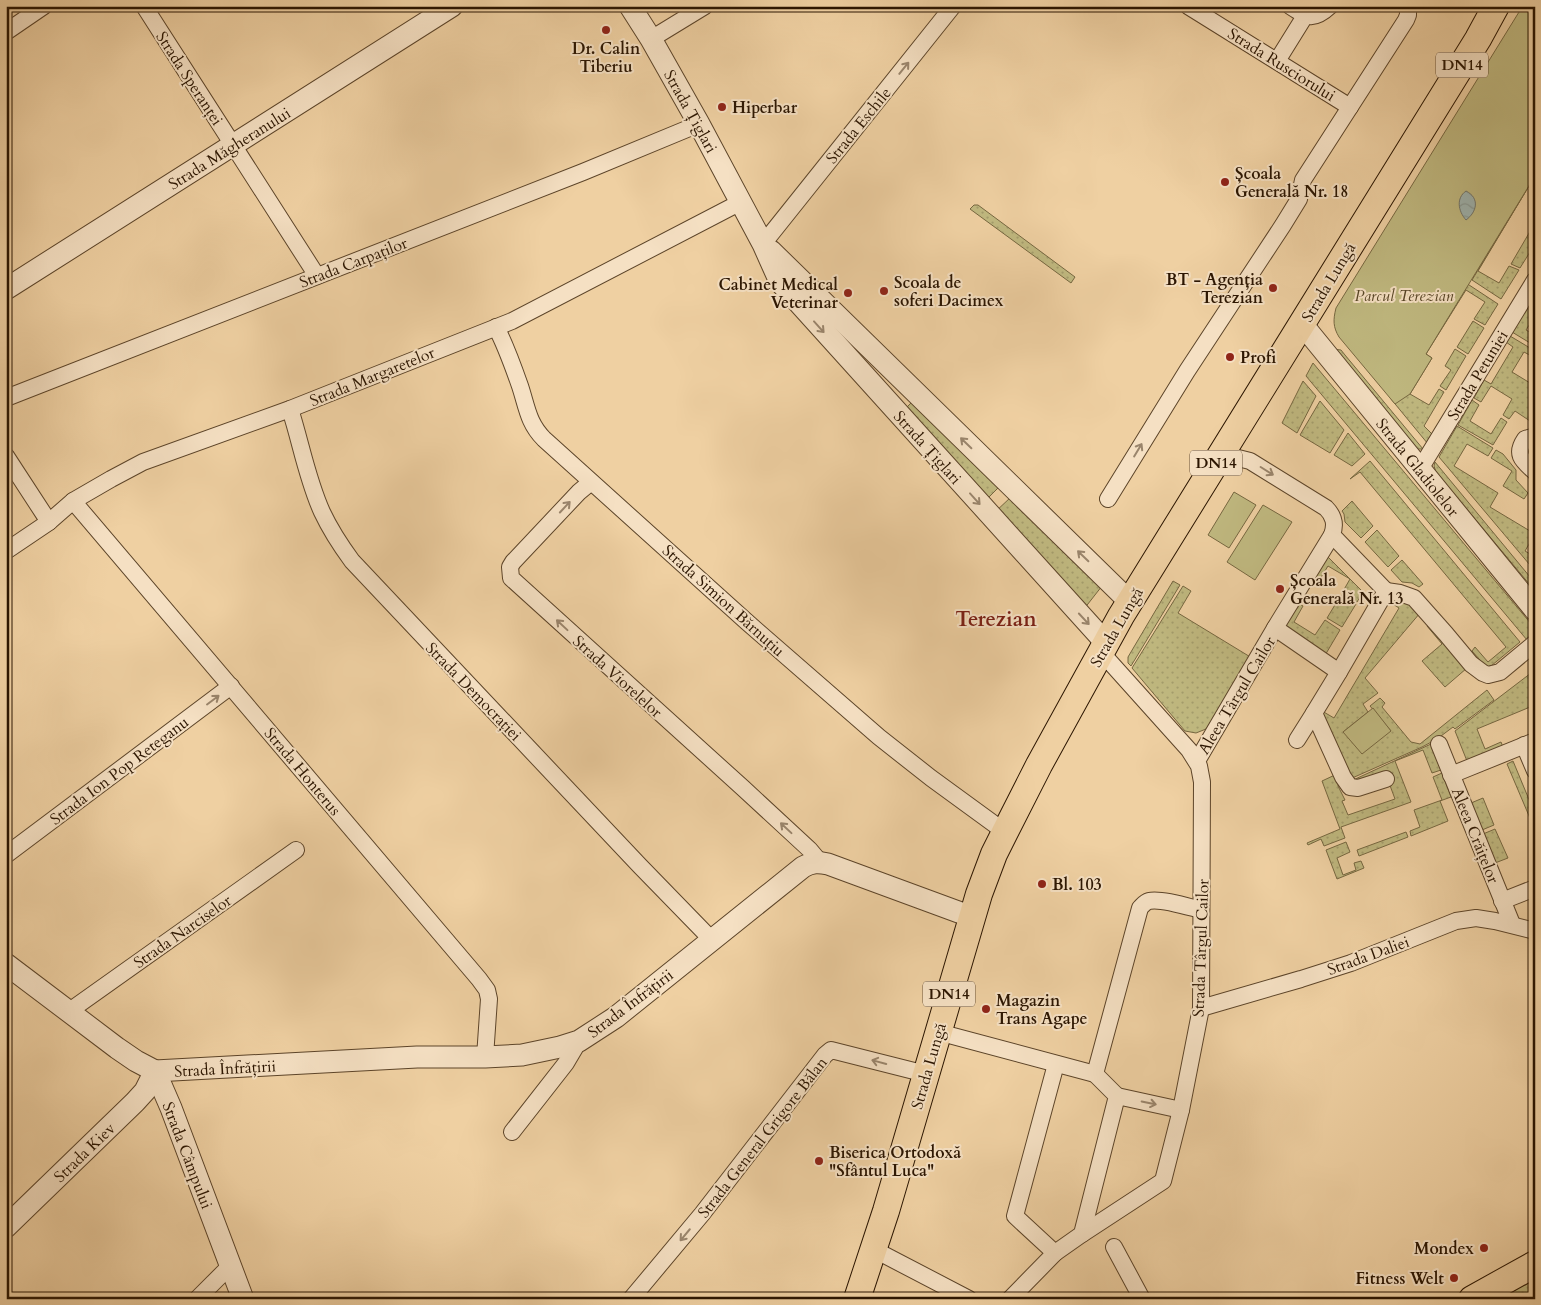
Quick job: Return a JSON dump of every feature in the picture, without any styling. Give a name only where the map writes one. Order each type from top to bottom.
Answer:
[{"type":"main road","name":"Strada Lungă","points":[[857,1299],[972,917],[986,874],[1005,832],[1130,602],[1497,8]]},
{"type":"main road","points":[[1472,1299],[1535,1264]]},
{"type":"street","points":[[6,32],[44,6]]},
{"type":"street","name":"Strada Speranței","points":[[144,6],[317,276]]},
{"type":"street","name":"Strada Măgheranului","points":[[6,289],[452,6]]},
{"type":"street","name":"Strada Țiglari","points":[[630,6],[699,124],[763,244],[773,270],[788,293],[1104,647]]},
{"type":"street","points":[[651,39],[705,6]]},
{"type":"street","name":"Strada Eschile","points":[[763,244],[953,6]]},
{"type":"street","points":[[1290,6],[1305,16],[1318,16],[1330,6]]},
{"type":"street","points":[[1108,499],[1158,416],[1283,226],[1299,199],[1303,180],[1406,20],[1408,6]]},
{"type":"street","name":"Strada Rusciorului","points":[[1195,8],[1350,107]]},
{"type":"street","points":[[1277,61],[1305,16]]},
{"type":"street","name":"Strada Carpaților","points":[[6,398],[583,172],[699,124]]},
{"type":"street","name":"Strada Margaretelor","points":[[6,551],[73,502],[143,462],[290,409],[512,321],[741,202]]},
{"type":"street","name":"Strada Țiglari","points":[[763,244],[1130,602]]},
{"type":"street","name":"Strada Petuniei","points":[[1420,469],[1534,282]]},
{"type":"street","name":"Strada Gladiolelor","points":[[1302,324],[1535,610]]},
{"type":"street","name":"Strada Simion Bărnuțiu","points":[[496,327],[502,338],[527,412],[536,431],[747,622],[879,737],[1005,832]]},
{"type":"street","name":"Strada Democrației","points":[[290,409],[322,512],[340,546],[352,561],[712,940]]},
{"type":"street","points":[[1535,436],[1525,439],[1520,446],[1520,453],[1522,459],[1535,472]]},
{"type":"street","points":[[1222,454],[1250,461],[1326,508],[1333,516],[1332,535],[1386,592],[1400,593],[1414,598],[1471,664],[1482,673],[1488,675],[1500,672],[1535,643]]},
{"type":"street","points":[[6,456],[48,522]]},
{"type":"street","name":"Strada Viorelelor","points":[[591,482],[579,492],[513,562],[510,567],[511,578],[743,788],[809,849],[820,862]]},
{"type":"street","name":"Strada Honterus","points":[[73,502],[431,920],[487,990],[489,1000],[485,1057]]},
{"type":"street","name":"Aleea Târgul Cailor","points":[[1197,761],[1332,535]]},
{"type":"street","points":[[1297,740],[1386,592]]},
{"type":"street","name":"Aleea Târgul Cailor","points":[[1275,628],[1339,672]]},
{"type":"street","name":"Strada Târgul Cailor","points":[[1010,1299],[1054,1253],[1163,1181],[1181,1110],[1201,1008],[1201,773],[1197,761],[1104,647]]},
{"type":"street","name":"Strada Ion Pop Reteganu","points":[[6,855],[231,686]]},
{"type":"street","points":[[1314,713],[1343,777],[1350,786],[1358,788],[1386,779]]},
{"type":"street","points":[[1530,743],[1535,770]]},
{"type":"street","name":"Aleea Crăițelor","points":[[1512,924],[1451,775],[1530,743]]},
{"type":"street","points":[[1439,744],[1451,775]]},
{"type":"street","name":"Strada Narciselor","points":[[68,1012],[296,850]]},
{"type":"street","points":[[820,862],[972,917]]},
{"type":"street","name":"Strada Înfrățirii","points":[[155,1071],[417,1058],[485,1057],[535,1053],[560,1047],[579,1041],[616,1017],[803,867],[810,863],[820,862]]},
{"type":"street","points":[[1502,901],[1535,888]]},
{"type":"street","points":[[1095,1074],[1140,908],[1150,901],[1158,901],[1201,910]]},
{"type":"street","name":"Strada Daliei","points":[[1201,1008],[1342,966],[1456,921],[1476,918],[1512,924],[1535,931]]},
{"type":"street","points":[[6,964],[136,1061],[155,1071]]},
{"type":"street","points":[[938,1032],[1095,1074],[1118,1096],[1181,1110]]},
{"type":"street","points":[[512,1132],[566,1063],[579,1041]]},
{"type":"street","name":"Strada General Grigore Bălan","points":[[631,1299],[702,1214],[825,1055],[831,1050],[926,1074]]},
{"type":"street","points":[[1054,1253],[1015,1216],[1056,1064]]},
{"type":"street","name":"Strada Kiev","points":[[6,1227],[135,1102],[145,1091],[155,1071]]},
{"type":"street","name":"Strada Câmpului","points":[[155,1071],[171,1108],[243,1299]]},
{"type":"street","points":[[1082,1234],[1118,1096]]},
{"type":"street","points":[[1114,1247],[1142,1299]]},
{"type":"street","points":[[873,1249],[969,1299]]},
{"type":"street","points":[[197,1299],[230,1266]]},
{"type":"green space","name":"Parcul Terezian","points":[[1528,6],[1535,6],[1535,176],[1426,354],[1432,358],[1410,394],[1395,404],[1339,337],[1334,323],[1336,308],[1519,12]]},
{"type":"green space","points":[[1535,176],[1478,271],[1499,283],[1509,266],[1519,270],[1501,299],[1472,280]]},
{"type":"green space","points":[[974,205],[978,205],[1075,277],[1071,283],[970,209]]},
{"type":"green space","points":[[1532,228],[1535,230],[1535,244],[1520,268],[1511,264]]},
{"type":"green space","points":[[1460,279],[1498,304],[1485,325],[1474,319],[1485,302],[1466,290],[1426,354],[1432,358],[1410,394],[1429,405],[1439,389],[1444,392],[1424,426],[1433,435],[1428,444],[1391,399]]},
{"type":"green space","points":[[1527,308],[1535,313],[1526,330],[1535,335],[1535,346],[1512,332]]},
{"type":"green space","points":[[1473,321],[1484,328],[1468,354],[1457,347]]},
{"type":"green space","points":[[1510,336],[1535,351],[1535,358],[1524,352],[1512,372],[1535,386],[1535,430],[1530,421],[1515,411],[1509,419],[1503,415],[1512,399],[1491,386],[1481,402],[1474,398],[1484,380],[1491,384],[1513,347],[1506,342]]},
{"type":"green space","points":[[1333,349],[1341,350],[1423,449],[1415,447]]},
{"type":"green space","points":[[1455,349],[1466,356],[1446,390],[1440,386],[1451,370],[1445,366]]},
{"type":"green space","points":[[1313,363],[1532,625],[1534,628],[1533,633],[1527,640],[1306,376]]},
{"type":"green space","points":[[1303,381],[1316,396],[1297,433],[1282,423]]},
{"type":"green space","points":[[914,400],[1000,486],[984,502],[901,413]]},
{"type":"green space","points":[[1472,400],[1479,405],[1470,421],[1491,434],[1501,418],[1507,422],[1493,445],[1458,425]]},
{"type":"green space","points":[[1320,401],[1344,430],[1330,453],[1300,435]]},
{"type":"green space","points":[[1457,426],[1493,448],[1488,456],[1467,444],[1454,466],[1498,493],[1490,507],[1535,534],[1525,551],[1535,557],[1535,571],[1439,457]]},
{"type":"green space","points":[[1348,433],[1365,454],[1352,466],[1334,455]]},
{"type":"green space","points":[[1496,450],[1503,454],[1516,470],[1516,480],[1528,493],[1524,499],[1503,486],[1512,471],[1491,458]]},
{"type":"green space","points":[[1370,461],[1520,642],[1491,666],[1486,667],[1472,651],[1475,647],[1488,662],[1506,647],[1360,472],[1350,479]]},
{"type":"green space","points":[[1435,462],[1535,583],[1535,591],[1436,472]]},
{"type":"green space","points":[[1234,492],[1256,505],[1229,548],[1208,535]]},
{"type":"green space","points":[[1011,497],[1102,586],[1084,609],[994,513]]},
{"type":"green space","points":[[1352,501],[1373,526],[1361,538],[1345,522],[1342,511]]},
{"type":"green space","points":[[1263,505],[1292,522],[1255,580],[1227,562]]},
{"type":"green space","points":[[1377,530],[1399,556],[1388,567],[1365,542]]},
{"type":"green space","points":[[1328,557],[1350,579],[1328,566],[1320,579],[1315,576]]},
{"type":"green space","points":[[1402,560],[1423,584],[1419,587],[1412,583],[1402,582],[1391,570]]},
{"type":"green space","points":[[1350,579],[1363,592],[1357,602],[1342,593]]},
{"type":"green space","points":[[1173,581],[1180,585],[1131,666],[1128,663],[1128,657]]},
{"type":"green space","points":[[1183,586],[1191,591],[1178,613],[1252,658],[1206,729],[1196,733],[1185,731],[1132,668]]},
{"type":"green space","points":[[1341,595],[1356,604],[1342,627],[1327,618]]},
{"type":"green space","points":[[1392,598],[1403,598],[1420,613],[1365,678],[1378,693],[1363,704],[1368,712],[1343,732],[1391,731],[1370,706],[1380,698],[1385,703],[1382,707],[1411,742],[1420,744],[1487,690],[1494,700],[1455,729],[1453,727],[1437,739],[1350,779],[1322,711],[1334,718],[1399,608],[1388,601]]},
{"type":"green space","points":[[1298,603],[1303,606],[1294,622],[1315,635],[1325,620],[1340,630],[1324,657],[1284,626]]},
{"type":"green space","points":[[1430,624],[1467,668],[1445,687],[1422,661],[1442,644],[1427,626]]},
{"type":"green space","points":[[1535,670],[1535,705],[1477,729],[1485,749],[1501,742],[1503,747],[1467,761],[1455,731]]},
{"type":"green space","points":[[1373,708],[1391,731],[1362,754],[1343,732]]},
{"type":"green space","points":[[1431,744],[1441,770],[1432,773],[1423,750],[1395,761],[1411,802],[1341,827],[1345,838],[1324,846],[1321,839],[1308,845],[1307,843],[1340,829],[1322,781],[1337,774],[1339,779],[1338,786],[1345,800],[1342,801],[1348,815],[1395,799],[1385,772],[1357,783],[1351,781]]},
{"type":"green space","points":[[1513,761],[1535,814],[1535,830],[1507,764]]},
{"type":"green space","points":[[1442,773],[1451,797],[1440,801],[1448,821],[1411,836],[1410,831],[1420,827],[1414,810],[1442,800],[1433,777]]},
{"type":"green space","points":[[1483,798],[1494,825],[1482,830],[1471,803]]},
{"type":"green space","points":[[1495,829],[1508,858],[1495,863],[1483,834]]},
{"type":"green space","points":[[1406,832],[1408,837],[1359,856],[1357,850]]},
{"type":"green space","points":[[1346,842],[1350,852],[1337,858],[1343,875],[1356,870],[1354,863],[1361,861],[1364,868],[1337,879],[1326,850]]},
{"type":"green space","points":[[1535,1277],[1535,1299],[1498,1299]]},
{"type":"water","points":[[1466,191],[1475,201],[1475,209],[1466,220],[1461,213],[1459,201]]},
{"type":"place","name":"Dr. Calin Tiberiu","points":[[606,30]]},
{"type":"place","name":"Hiperbar","points":[[722,107]]},
{"type":"place","name":"Școala Generală Nr. 18","points":[[1225,182]]},
{"type":"place","name":"BT - Agenția Terezian","points":[[1273,288]]},
{"type":"place","name":"Scoala de soferi Dacimex","points":[[884,291]]},
{"type":"place","name":"Cabinet Medical Veterinar","points":[[848,293]]},
{"type":"place","name":"Profi","points":[[1230,357]]},
{"type":"place","name":"Școala Generală Nr. 13","points":[[1280,589]]},
{"type":"place","name":"Bl. 103","points":[[1042,884]]},
{"type":"place","name":"Magazin Trans Agape","points":[[986,1009]]},
{"type":"place","name":"Biserica Ortodoxă \"Sfântul Luca\"","points":[[819,1161]]},
{"type":"place","name":"Mondex","points":[[1484,1248]]},
{"type":"place","name":"Fitness Welt","points":[[1454,1278]]},
{"type":"district","name":"Terezian","points":[[996,619]]}]
